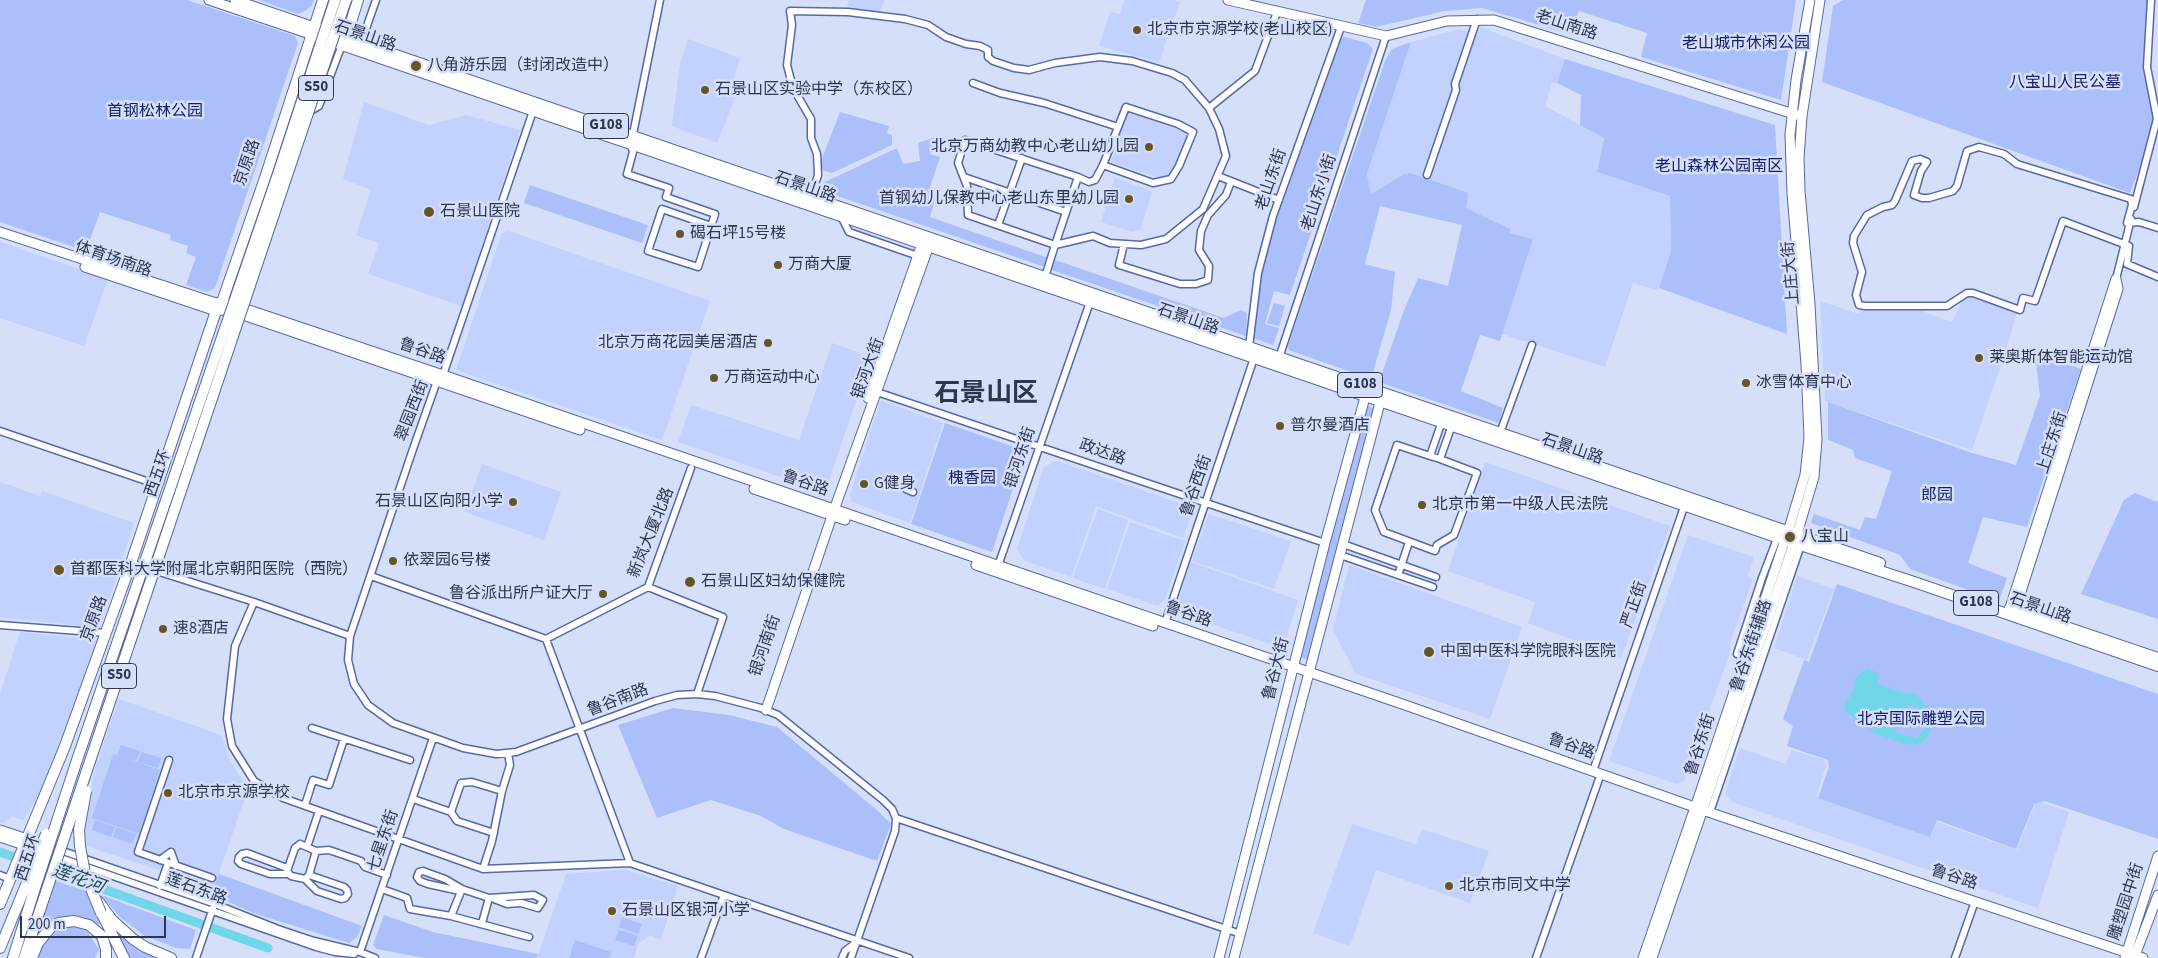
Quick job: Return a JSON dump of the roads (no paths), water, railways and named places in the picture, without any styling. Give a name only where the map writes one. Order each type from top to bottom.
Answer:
[{"type":"highway","points":[[312,32],[323,0]]},
{"type":"highway","name":"西五环","points":[[12,958],[26,915],[30,886],[78,757],[262,221],[335,0]]},
{"type":"highway","name":"西五环","points":[[24,958],[346,0]]},
{"type":"highway","points":[[343,41],[358,0]]},
{"type":"highway","name":"石景山路","points":[[312,32],[343,41],[533,111],[632,140],[927,241],[1090,302],[1254,358],[1500,433],[1790,538]]},
{"type":"highway","name":"京原路","points":[[218,305],[281,130],[312,32]]},
{"type":"highway","name":"京原路","points":[[0,904],[132,563],[312,32]]},
{"type":"highway","name":"石景山路","points":[[343,41],[361,43],[841,216],[1045,278],[1249,347],[1367,392]]},
{"type":"highway","name":"石景山路","points":[[1382,397],[1447,423],[1685,504],[2158,658]]},
{"type":"highway","name":"石景山路","points":[[2012,612],[2158,666]]},
{"type":"highway","points":[[91,761],[79,830],[82,860],[90,888],[124,958]]},
{"type":"highway","points":[[0,948],[30,886]]},
{"type":"highway","points":[[103,912],[144,947],[171,958]]},
{"type":"highway","points":[[7,958],[26,915]]},
{"type":"highway","points":[[32,958],[38,943],[52,927],[59,923],[74,921],[89,925],[102,936],[106,949],[106,958]]},
{"type":"main road","name":"石景山路","points":[[210,0],[312,32]]},
{"type":"main road","name":"石景山路","points":[[235,0],[312,32]]},
{"type":"main road","name":"老山南路","points":[[1228,0],[1386,36],[1446,21],[1494,20],[1792,115],[1802,116]]},
{"type":"main road","name":"上庄大街","points":[[1790,538],[1803,482],[1809,438],[1806,364],[1792,192],[1792,115],[1810,0]]},
{"type":"main road","name":"上庄大街","points":[[1790,538],[1814,477],[1817,439],[1810,304],[1799,158],[1802,116],[1820,0]]},
{"type":"main road","name":"体育场南路","points":[[0,232],[218,305]]},
{"type":"main road","name":"体育场南路","points":[[0,237],[218,305]]},
{"type":"main road","name":"银河大街","points":[[873,391],[918,256],[927,241]]},
{"type":"main road","name":"银河大街","points":[[830,512],[927,241]]},
{"type":"main road","name":"上庄东街","points":[[2012,612],[2018,601],[2118,289],[2116,279]]},
{"type":"main road","name":"鲁谷路","points":[[218,305],[224,310],[440,378],[1593,771],[1973,906],[2131,957]]},
{"type":"main road","name":"鲁谷路","points":[[440,378],[691,468],[998,566],[1293,670]]},
{"type":"main road","name":"鲁谷大街","points":[[1219,958],[1325,543],[1367,392]]},
{"type":"main road","name":"鲁谷大街","points":[[1234,958],[1382,397]]},
{"type":"main road","name":"银河南街","points":[[763,709],[830,512]]},
{"type":"main road","name":"鲁谷东街","points":[[1643,958],[1700,810],[1741,655],[1790,538]]},
{"type":"main road","name":"鲁谷东街","points":[[1652,958],[1790,538]]},
{"type":"main road","name":"鲁谷路","points":[[1309,675],[1599,779],[1700,810],[2131,957]]},
{"type":"main road","points":[[0,830],[24,845]]},
{"type":"main road","points":[[0,837],[24,845]]},
{"type":"main road","name":"雕塑园中街","points":[[2131,957],[2142,904],[2158,856]]},
{"type":"main road","name":"雕塑园中街","points":[[2131,957],[2158,895]]},
{"type":"main road","points":[[2142,904],[2142,907],[2146,910],[2153,909]]},
{"type":"street","points":[[361,43],[376,0]]},
{"type":"street","points":[[660,0],[632,140],[633,152],[627,174],[669,188],[666,197],[715,214],[712,226],[698,267],[648,251],[662,209],[712,226]]},
{"type":"street","name":"上庄东街","points":[[2116,279],[2157,119],[2147,67],[2151,0]]},
{"type":"street","points":[[814,188],[818,168],[817,154],[811,138],[811,119],[794,88],[787,65],[792,25],[790,11],[848,12],[905,19],[928,25],[946,37],[966,44],[980,46],[988,50],[988,57],[994,61],[1014,68],[1029,70],[1054,63],[1100,57],[1132,61],[1172,73],[1184,80],[1209,108],[1219,129],[1226,156],[1203,210],[1166,239],[1141,245],[1110,243],[1093,236],[1055,245],[968,215],[968,186],[958,163],[966,140],[1089,182],[1096,180],[1126,106],[1178,124],[1193,132],[1179,166],[1171,179],[1153,183],[1103,165]]},
{"type":"street","points":[[1209,108],[1255,71],[1277,12]]},
{"type":"street","points":[[1427,175],[1456,90],[1455,84],[1478,19]]},
{"type":"street","name":"老山东街","points":[[1249,347],[1258,273],[1279,200],[1341,27]]},
{"type":"street","name":"老山东小街","points":[[1279,358],[1386,36]]},
{"type":"street","points":[[281,130],[320,106],[343,41]]},
{"type":"street","points":[[973,83],[1000,93],[1044,103],[1118,127]]},
{"type":"street","name":"翠园西街","points":[[350,636],[533,111]]},
{"type":"street","points":[[2158,228],[2139,222],[2127,223],[2132,205],[2131,200],[2017,164],[2004,154],[1979,147],[1966,151],[1957,186],[1953,191],[1930,198],[1914,195],[1921,171],[1926,162],[1920,159],[1912,160],[1895,201],[1892,205],[1867,215],[1854,236],[1853,243],[1862,272],[1856,295],[1857,301],[1859,305],[1865,306],[1947,306],[1967,293],[1973,293],[2020,310],[2023,298],[2036,302],[2063,221],[2129,246],[2127,264],[2158,277]]},
{"type":"street","points":[[998,225],[1022,158]]},
{"type":"street","points":[[1218,176],[1279,200]]},
{"type":"street","points":[[964,177],[1066,212]]},
{"type":"street","points":[[1045,278],[1078,177]]},
{"type":"street","points":[[1124,244],[1119,265],[1180,284],[1196,284],[1208,280],[1209,266],[1199,250],[1201,231],[1208,215],[1226,195],[1232,182]]},
{"type":"street","points":[[841,216],[850,232],[918,256]]},
{"type":"street","name":"银河东街","points":[[998,566],[1090,302]]},
{"type":"street","points":[[1500,433],[1532,345]]},
{"type":"street","name":"鲁谷西街","points":[[1164,623],[1254,358]]},
{"type":"street","name":"政达路","points":[[873,391],[1325,543]]},
{"type":"street","points":[[1430,456],[1447,423]]},
{"type":"street","points":[[1440,459],[1447,423]]},
{"type":"street","points":[[0,431],[158,485]]},
{"type":"street","points":[[1397,445],[1430,456],[1476,473],[1454,535],[1437,545],[1435,551],[1384,532],[1375,510],[1397,445]]},
{"type":"street","name":"新岚大厦北路","points":[[546,639],[648,587],[691,468]]},
{"type":"street","points":[[906,489],[913,492]]},
{"type":"street","name":"严正街","points":[[1593,771],[1685,504]]},
{"type":"street","points":[[1398,575],[1409,542]]},
{"type":"street","points":[[1343,544],[1436,577]]},
{"type":"street","points":[[1340,555],[1433,587]]},
{"type":"street","points":[[132,563],[254,602],[350,636]]},
{"type":"street","points":[[371,576],[546,639],[630,863]]},
{"type":"street","points":[[648,587],[723,617],[697,694]]},
{"type":"street","points":[[254,602],[235,646],[227,719],[232,746],[254,781],[283,798],[483,869],[630,863],[909,958]]},
{"type":"street","points":[[0,625],[106,633]]},
{"type":"street","name":"鲁谷南路","points":[[350,636],[348,648],[350,672],[359,694],[378,714],[393,723],[433,738],[479,752],[516,752],[667,698],[697,694],[763,709],[778,715],[883,800],[892,809],[896,818]]},
{"type":"street","points":[[312,728],[410,760]]},
{"type":"street","name":"七星东街","points":[[360,952],[433,738]]},
{"type":"street","points":[[305,806],[314,780],[329,785],[344,739]]},
{"type":"street","points":[[483,869],[494,833],[502,791],[510,765],[508,753]]},
{"type":"street","points":[[169,760],[138,852],[212,878]]},
{"type":"street","points":[[1536,958],[1599,779]]},
{"type":"street","points":[[451,812],[461,783],[472,782],[502,791]]},
{"type":"street","points":[[413,798],[451,812],[457,821],[494,833]]},
{"type":"street","points":[[307,847],[319,810]]},
{"type":"street","points":[[851,958],[895,831],[896,818],[1241,934]]},
{"type":"street","points":[[288,871],[295,848],[300,844],[316,851],[329,850],[361,861],[365,867],[387,875]]},
{"type":"street","name":"莲石东路","points":[[24,845],[160,886],[213,910]]},
{"type":"street","name":"莲石东路","points":[[24,845],[316,947],[352,954],[360,952],[375,958]]},
{"type":"street","points":[[307,877],[316,851]]},
{"type":"street","points":[[160,860],[171,852],[176,866]]},
{"type":"street","points":[[288,871],[270,874],[238,861],[242,854],[247,853],[288,871],[344,887],[348,890],[348,894],[345,898],[341,899],[317,891],[307,877]]},
{"type":"street","points":[[160,886],[168,863]]},
{"type":"street","points":[[461,890],[446,879],[424,871],[420,872],[417,877],[420,881],[428,884],[461,890],[507,904],[521,903],[538,908],[543,900],[534,895],[491,898]]},
{"type":"street","points":[[0,875],[12,876]]},
{"type":"street","points":[[382,889],[404,897],[408,900],[410,909],[482,923],[529,937]]},
{"type":"street","points":[[451,916],[461,890]]},
{"type":"street","points":[[701,958],[724,895]]},
{"type":"street","points":[[482,923],[491,898]]},
{"type":"street","points":[[1955,958],[1973,906]]},
{"type":"street","points":[[196,958],[213,910]]},
{"type":"street","points":[[842,958],[845,951],[858,941]]},
{"type":"waterway","name":"莲花河","points":[[0,852],[268,948]]},
{"type":"place","name":"北京市京源学校(老山校区)","points":[[1137,30]]},
{"type":"place","name":"八角游乐园（封闭改造中）","points":[[416,66]]},
{"type":"place","name":"石景山区实验中学（东校区）","points":[[705,90]]},
{"type":"place","name":"北京万商幼教中心老山幼儿园","points":[[1149,147]]},
{"type":"place","name":"首钢幼儿保教中心老山东里幼儿园","points":[[1129,199]]},
{"type":"place","name":"石景山医院","points":[[429,212]]},
{"type":"place","name":"碣石坪15号楼","points":[[680,234]]},
{"type":"place","name":"万商大厦","points":[[778,265]]},
{"type":"place","name":"北京万商花园美居酒店","points":[[768,343]]},
{"type":"place","name":"莱奥斯体智能运动馆","points":[[1979,358]]},
{"type":"place","name":"万商运动中心","points":[[714,378]]},
{"type":"place","name":"冰雪体育中心","points":[[1746,383]]},
{"type":"place","name":"普尔曼酒店","points":[[1280,426]]},
{"type":"place","name":"G健身","points":[[864,484]]},
{"type":"place","name":"石景山区向阳小学","points":[[513,502]]},
{"type":"place","name":"北京市第一中级人民法院","points":[[1422,505]]},
{"type":"place","name":"八宝山","points":[[1790,537]]},
{"type":"place","name":"依翠园6号楼","points":[[393,561]]},
{"type":"place","name":"首都医科大学附属北京朝阳医院（西院）","points":[[59,570]]},
{"type":"place","name":"石景山区妇幼保健院","points":[[690,582]]},
{"type":"place","name":"鲁谷派出所户证大厅","points":[[603,594]]},
{"type":"place","name":"速8酒店","points":[[163,629]]},
{"type":"place","name":"中国中医科学院眼科医院","points":[[1429,652]]},
{"type":"place","name":"北京市京源学校","points":[[168,793]]},
{"type":"place","name":"北京市同文中学","points":[[1449,886]]},
{"type":"place","name":"石景山区银河小学","points":[[612,911]]},
{"type":"district","name":"石景山区","points":[[986,395]]},
{"type":"park label","name":"老山城市休闲公园","points":[[1746,44]]},
{"type":"park label","name":"八宝山人民公墓","points":[[2065,83]]},
{"type":"park label","name":"首钢松林公园","points":[[155,112]]},
{"type":"park label","name":"老山森林公园南区","points":[[1719,167]]},
{"type":"park label","name":"槐香园","points":[[972,479]]},
{"type":"park label","name":"郎园","points":[[1937,496]]},
{"type":"park label","name":"北京国际雕塑公园","points":[[1921,720]]}]
